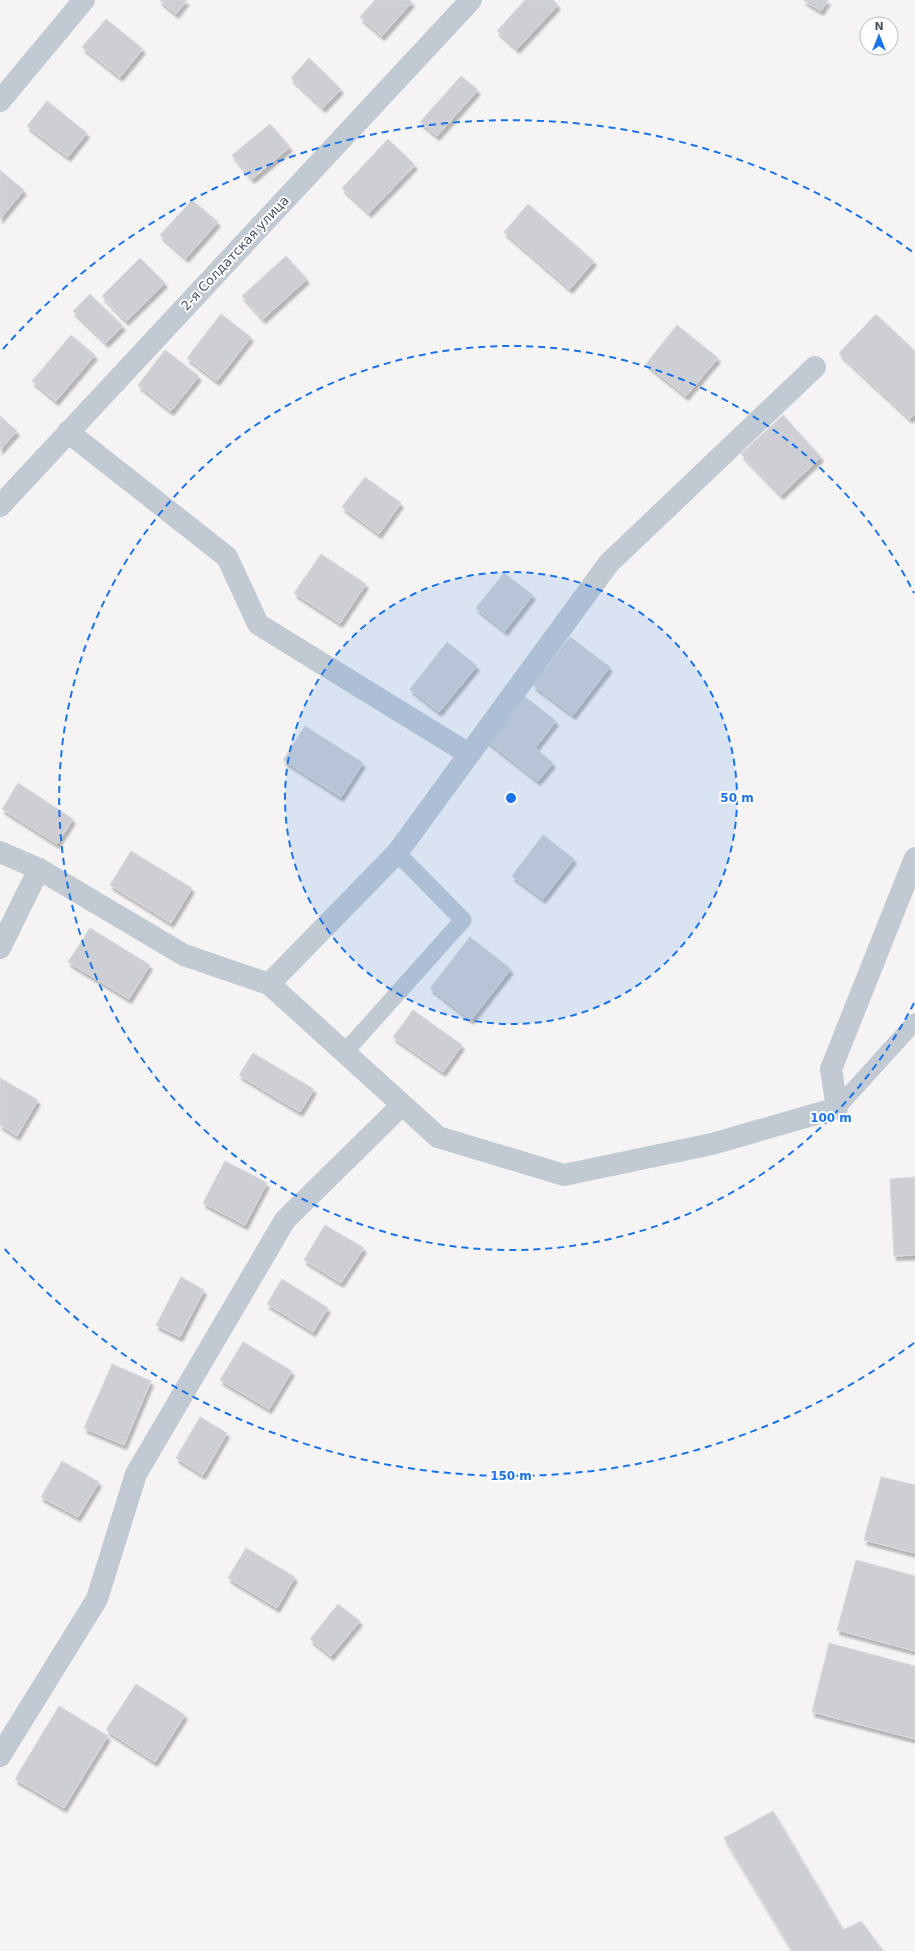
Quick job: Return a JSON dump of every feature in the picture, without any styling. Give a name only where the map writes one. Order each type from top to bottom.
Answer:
[{"type":"street","points":[[0,101],[84,0]]},
{"type":"street","name":"2-я Солдатская улица","points":[[0,506],[471,0]]},
{"type":"street","points":[[269,984],[397,853],[609,563],[815,367]]},
{"type":"street","points":[[68,432],[227,557],[258,624],[469,754]]},
{"type":"street","points":[[0,852],[39,869],[184,955],[269,984],[438,1137],[564,1175],[712,1144],[837,1108],[831,1069],[915,858]]},
{"type":"street","points":[[0,948],[39,869]]},
{"type":"street","points":[[0,1756],[98,1599],[136,1474],[285,1220],[402,1104]]},
{"type":"lane","points":[[345,1052],[463,920],[397,853]]},
{"type":"lane","points":[[837,1108],[915,1022]]},
{"type":"building","points":[[159,0],[187,0],[176,14]]},
{"type":"building","points":[[375,0],[410,0],[412,2],[382,36],[360,17]]},
{"type":"building","points":[[525,0],[553,0],[558,5],[517,49],[497,31]]},
{"type":"building","points":[[803,0],[828,0],[821,11]]},
{"type":"building","points":[[106,19],[143,49],[120,77],[82,47]]},
{"type":"building","points":[[309,58],[341,89],[323,108],[291,78]]},
{"type":"building","points":[[461,76],[478,90],[437,136],[420,122]]},
{"type":"building","points":[[47,101],[87,133],[68,157],[27,126]]},
{"type":"building","points":[[270,124],[290,147],[252,179],[232,155]]},
{"type":"building","points":[[388,139],[415,165],[369,213],[342,188]]},
{"type":"building","points":[[0,170],[24,190],[0,219]]},
{"type":"building","points":[[192,200],[218,222],[186,258],[160,235]]},
{"type":"building","points":[[528,204],[594,261],[570,289],[504,232]]},
{"type":"building","points":[[286,256],[307,279],[263,319],[242,296]]},
{"type":"building","points":[[140,258],[165,283],[126,321],[102,296]]},
{"type":"building","points":[[90,294],[123,326],[106,343],[73,311]]},
{"type":"building","points":[[221,314],[251,337],[217,381],[187,358]]},
{"type":"building","points":[[876,314],[915,351],[915,414],[910,419],[839,353]]},
{"type":"building","points":[[677,325],[718,358],[686,396],[646,364]]},
{"type":"building","points":[[71,335],[95,355],[56,401],[32,381]]},
{"type":"building","points":[[165,350],[199,376],[171,411],[138,385]]},
{"type":"building","points":[[783,415],[821,457],[781,495],[741,454]]},
{"type":"building","points":[[0,416],[17,431],[0,450]]},
{"type":"building","points":[[365,477],[401,503],[379,534],[342,507]]},
{"type":"building","points":[[321,554],[366,584],[340,623],[294,593]]},
{"type":"building","points":[[504,573],[533,595],[505,631],[476,608]]},
{"type":"building","points":[[570,637],[610,667],[573,715],[533,685]]},
{"type":"building","points":[[447,642],[477,666],[439,712],[410,689]]},
{"type":"building","points":[[523,695],[556,721],[535,748],[553,763],[538,781],[486,740]]},
{"type":"building","points":[[305,726],[363,763],[341,797],[283,760]]},
{"type":"building","points":[[18,783],[73,819],[57,844],[2,809]]},
{"type":"building","points":[[543,835],[574,859],[543,899],[512,876]]},
{"type":"building","points":[[131,851],[192,888],[171,923],[110,885]]},
{"type":"building","points":[[90,928],[150,965],[129,999],[68,962]]},
{"type":"building","points":[[470,937],[511,969],[471,1020],[430,988]]},
{"type":"building","points":[[413,1010],[462,1045],[443,1072],[393,1037]]},
{"type":"building","points":[[253,1053],[314,1089],[300,1112],[239,1075]]},
{"type":"building","points":[[0,1078],[38,1100],[17,1136],[0,1125]]},
{"type":"building","points":[[225,1161],[267,1183],[245,1225],[203,1203]]},
{"type":"building","points":[[915,1177],[915,1255],[894,1256],[890,1179]]},
{"type":"building","points":[[325,1225],[364,1248],[341,1283],[304,1260]]},
{"type":"building","points":[[181,1277],[204,1290],[180,1337],[156,1325]]},
{"type":"building","points":[[282,1279],[328,1308],[313,1332],[267,1304]]},
{"type":"building","points":[[243,1342],[292,1371],[269,1409],[220,1380]]},
{"type":"building","points":[[112,1364],[151,1381],[124,1445],[84,1428]]},
{"type":"building","points":[[200,1417],[227,1433],[203,1475],[176,1458]]},
{"type":"building","points":[[62,1461],[99,1482],[78,1517],[41,1497]]},
{"type":"building","points":[[881,1477],[915,1485],[915,1553],[864,1540]]},
{"type":"building","points":[[246,1548],[295,1577],[277,1608],[228,1578]]},
{"type":"building","points":[[856,1560],[915,1576],[915,1651],[837,1630]]},
{"type":"building","points":[[338,1604],[360,1621],[331,1656],[310,1639]]},
{"type":"building","points":[[829,1643],[915,1666],[915,1739],[812,1712]]},
{"type":"building","points":[[136,1684],[185,1715],[155,1762],[106,1730]]},
{"type":"building","points":[[59,1706],[108,1736],[64,1808],[15,1779]]},
{"type":"building","points":[[773,1811],[843,1930],[861,1921],[883,1951],[792,1951],[724,1838]]}]
